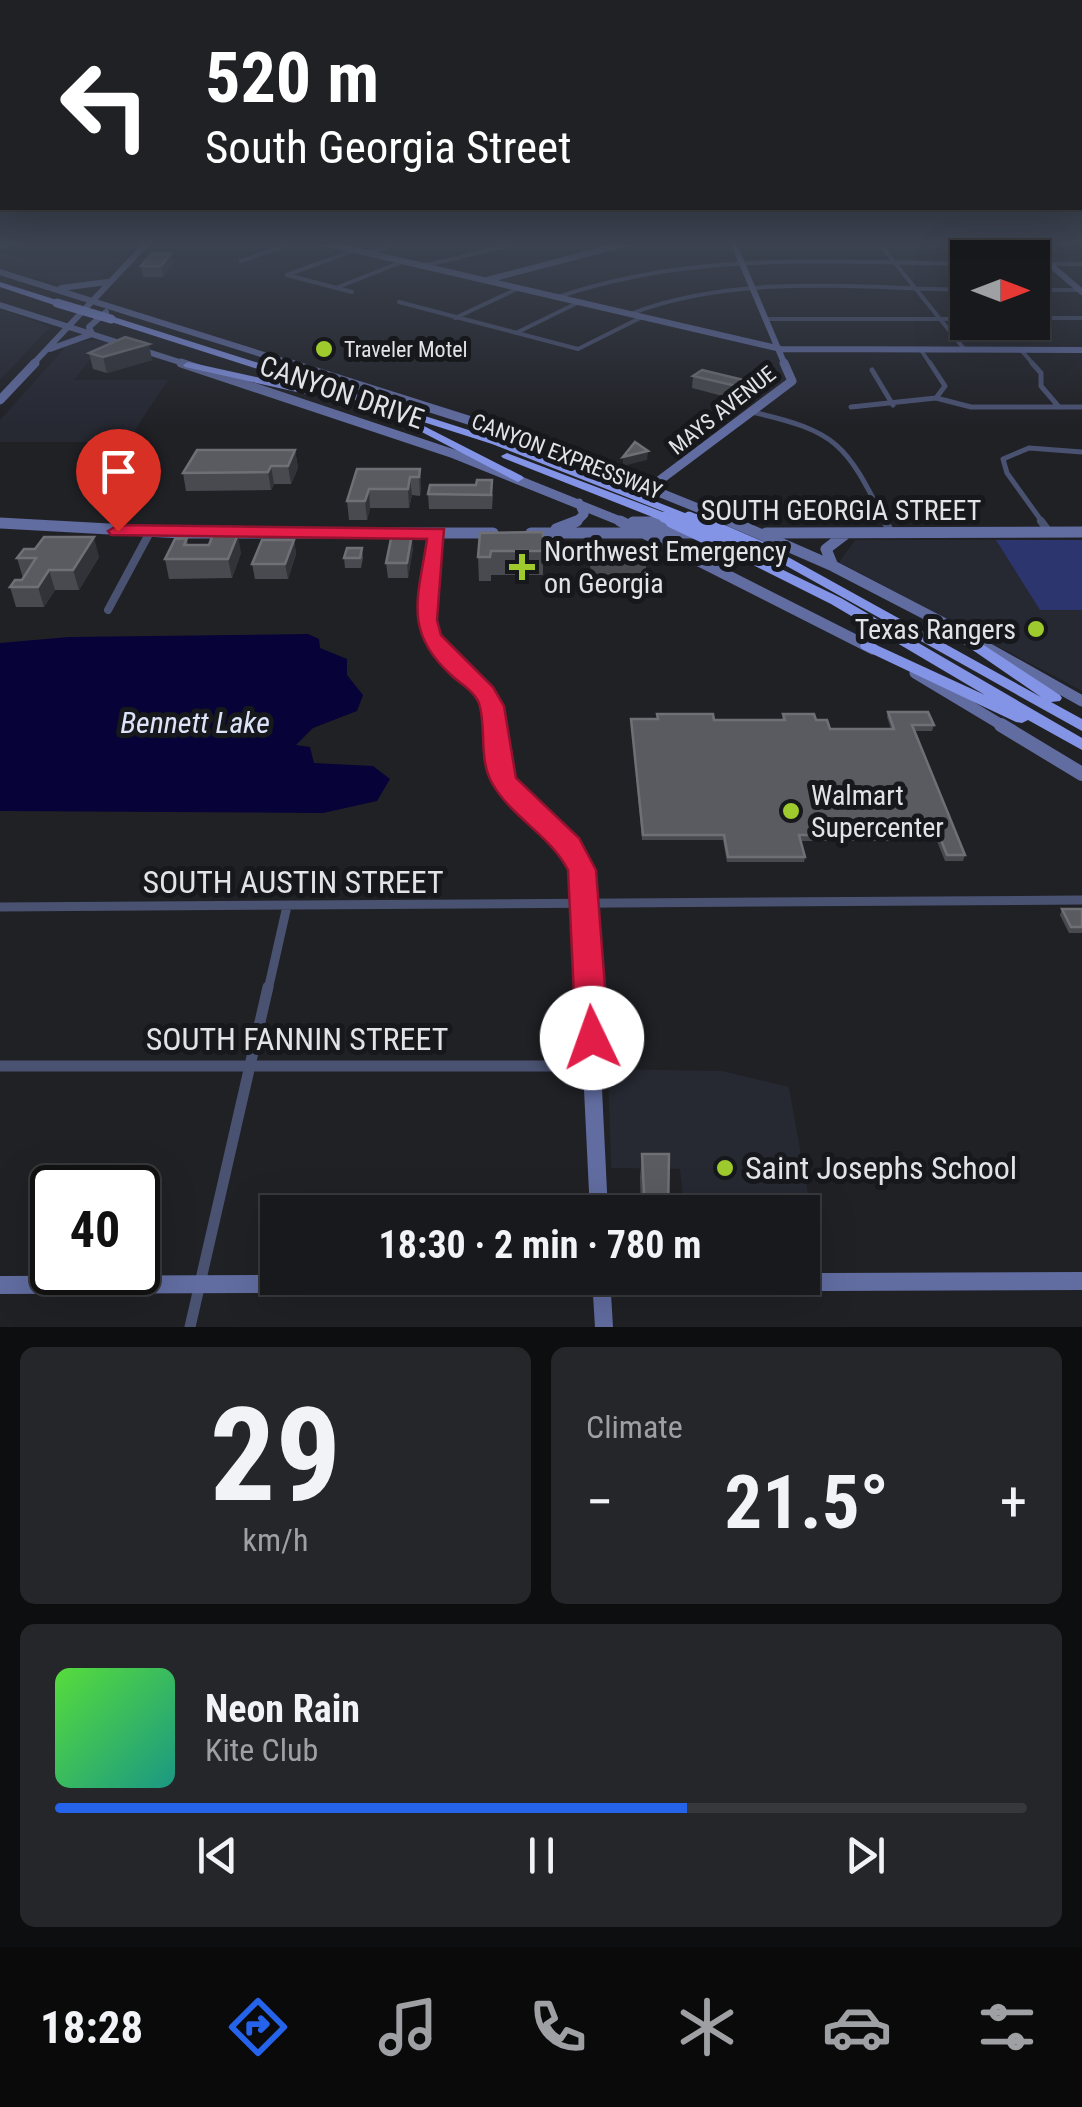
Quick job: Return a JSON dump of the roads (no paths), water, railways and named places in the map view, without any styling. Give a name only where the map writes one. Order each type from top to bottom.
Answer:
[{"type":"highway","name":"CANYON EXPRESSWAY","points":[[38,304],[561,464],[779,556],[1082,726]]},
{"type":"highway","name":"CANYON EXPRESSWAY","points":[[62,304],[106,322]]},
{"type":"highway","points":[[214,341],[316,389]]},
{"type":"highway","points":[[188,364],[316,389]]},
{"type":"highway","name":"CANYON EXPRESSWAY","points":[[316,389],[499,452],[664,517],[836,601],[1082,747]]},
{"type":"highway","points":[[444,426],[628,476]]},
{"type":"highway","points":[[420,427],[518,478]]},
{"type":"highway","points":[[936,620],[1082,716]]},
{"type":"highway","points":[[867,646],[1082,747]]},
{"type":"main road","points":[[40,318],[68,315],[75,304]]},
{"type":"main road","points":[[0,400],[90,304]]},
{"type":"main road","name":"CANYON DRIVE","points":[[93,304],[106,322],[188,364],[518,478],[647,533],[867,646],[1082,774]]},
{"type":"main road","points":[[587,304],[781,349],[1082,350]]},
{"type":"main road","name":"MAYS AVENUE","points":[[652,486],[792,381],[760,304]]},
{"type":"main road","name":"CANYON DRIVE","points":[[0,305],[67,327],[106,322],[214,341],[522,437],[628,476],[833,566],[1082,701]]},
{"type":"main road","points":[[42,354],[106,322]]},
{"type":"main road","points":[[0,386],[13,386]]},
{"type":"main road","points":[[543,533],[581,520],[584,514],[580,503]]},
{"type":"main road","points":[[614,518],[697,522],[714,519],[713,512]]},
{"type":"main road","name":"SOUTH GEORGIA STREET","points":[[0,524],[150,532],[1082,532]]},
{"type":"main road","points":[[833,566],[826,549],[848,532]]},
{"type":"main road","points":[[437,533],[426,620],[430,636],[454,666],[485,692],[492,706],[495,749],[504,781],[569,845],[582,870],[598,1195]]},
{"type":"main road","points":[[702,561],[699,550],[707,546],[759,544],[799,550]]},
{"type":"main road","points":[[820,1280],[1082,1281]]},
{"type":"main road","points":[[0,1285],[260,1285]]},
{"type":"main road","points":[[602,1295],[604,1327]]},
{"type":"street","points":[[406,304],[578,349],[642,317]]},
{"type":"street","points":[[454,318],[485,304]]},
{"type":"street","points":[[514,334],[575,304]]},
{"type":"street","points":[[630,314],[658,304]]},
{"type":"street","points":[[928,304],[965,350]]},
{"type":"street","points":[[766,318],[950,318]]},
{"type":"street","points":[[1050,318],[1082,318]]},
{"type":"street","points":[[921,350],[945,386],[936,398]]},
{"type":"street","points":[[1021,350],[1041,373],[1041,386],[1059,407]]},
{"type":"street","points":[[872,370],[894,405]]},
{"type":"street","points":[[852,407],[936,398],[971,407],[1082,407]]},
{"type":"street","points":[[752,412],[818,430],[840,444],[850,454],[891,532]]},
{"type":"street","points":[[1049,532],[1007,473],[1003,459],[1029,448],[1082,452]]},
{"type":"street","points":[[108,610],[150,532]]},
{"type":"street","name":"SOUTH AUSTIN STREET","points":[[0,908],[1082,900]]},
{"type":"street","points":[[190,1327],[287,906]]},
{"type":"street","name":"SOUTH FANNIN STREET","points":[[0,1066],[594,1066]]},
{"type":"water","name":"Bennett Lake","points":[[308,634],[319,639],[320,648],[347,659],[347,675],[363,695],[357,711],[313,728],[296,745],[310,747],[314,763],[373,766],[390,779],[377,801],[323,813],[0,811],[0,643],[69,637]]},
{"type":"place","name":"Traveler Motel","points":[[324,349]]},
{"type":"place","name":"Northwest Emergency on Georgia","points":[[522,567]]},
{"type":"place","name":"Texas Rangers","points":[[1036,629]]},
{"type":"place","name":"Walmart Supercenter","points":[[791,811]]},
{"type":"place","name":"Saint Josephs School","points":[[725,1168]]}]
